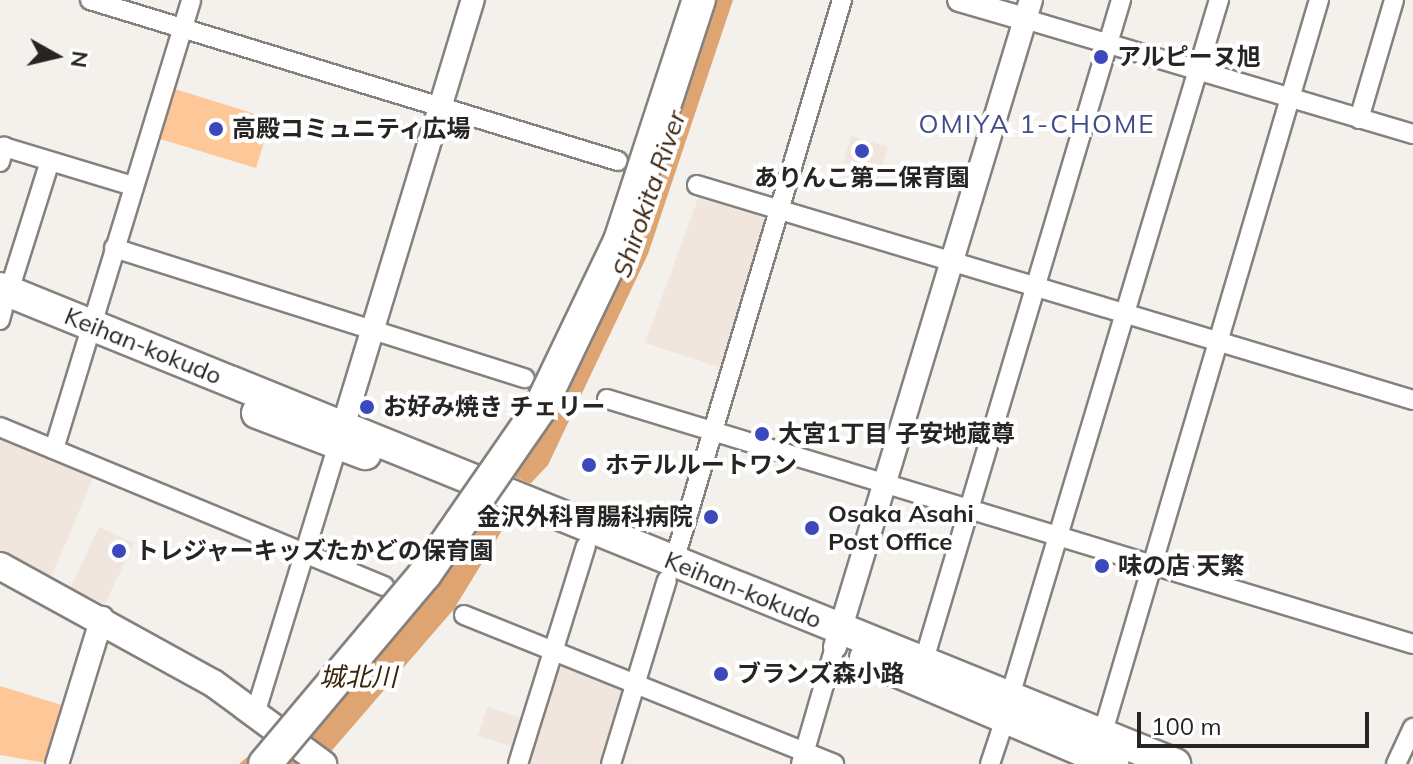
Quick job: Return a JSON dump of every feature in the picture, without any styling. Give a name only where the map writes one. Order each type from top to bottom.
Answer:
[{"type":"highway","points":[[265,764],[433,565],[540,408],[620,241],[699,0]]},
{"type":"highway","points":[[291,764],[462,558],[558,415],[638,247],[720,0]]},
{"type":"highway","name":"Keihan-kokudo","points":[[2,303],[341,435],[1008,707]]},
{"type":"highway","name":"Keihan-kokudo","points":[[533,514],[586,546],[670,571]]},
{"type":"highway","name":"Keihan-kokudo","points":[[838,638],[924,660],[1101,755],[1175,764]]},
{"type":"main road","points":[[0,566],[102,618],[258,715],[323,764]]},
{"type":"street","points":[[54,449],[191,0]]},
{"type":"street","points":[[258,715],[473,0]]},
{"type":"street","points":[[611,764],[842,0]]},
{"type":"street","points":[[959,0],[1028,10],[1108,45],[1413,134]]},
{"type":"street","points":[[924,660],[1121,0]]},
{"type":"street","points":[[990,764],[1219,0]]},
{"type":"street","points":[[1101,755],[1150,564],[1319,0]]},
{"type":"street","points":[[1359,119],[1394,0]]},
{"type":"street","points":[[95,1],[618,161]]},
{"type":"street","points":[[802,759],[1028,10]]},
{"type":"street","points":[[0,162],[4,147],[133,186]]},
{"type":"street","points":[[2,303],[50,161]]},
{"type":"street","points":[[697,185],[1413,400]]},
{"type":"street","points":[[114,248],[373,327],[525,378]]},
{"type":"street","points":[[607,399],[1413,644]]},
{"type":"street","points":[[0,427],[384,586]]},
{"type":"street","points":[[518,764],[586,546]]},
{"type":"street","points":[[464,615],[802,759],[834,764]]},
{"type":"street","points":[[57,764],[102,618]]},
{"type":"street","points":[[1396,764],[1413,728]]},
{"type":"shaded area","name":"高殿コミュニティ広場","points":[[175,89],[271,119],[256,168],[160,139]]},
{"type":"shaded area","points":[[851,136],[888,147],[876,186],[840,176]]},
{"type":"shaded area","points":[[700,193],[773,215],[725,369],[645,343]]},
{"type":"shaded area","points":[[0,433],[96,471],[51,578],[0,552]]},
{"type":"shaded area","points":[[99,527],[134,543],[105,604],[70,588]]},
{"type":"shaded area","points":[[555,663],[628,692],[606,764],[525,764]]},
{"type":"shaded area","points":[[0,686],[68,707],[51,764],[0,755]]},
{"type":"shaded area","points":[[487,707],[525,719],[517,748],[478,736]]},
{"type":"water","name":"城北川","points":[[688,0],[733,0],[648,254],[548,465],[531,483],[454,609],[328,755],[318,764],[239,764],[269,739],[290,707],[438,544],[586,303]]},
{"type":"pier","points":[[483,464],[534,485],[505,533],[453,512]]},
{"type":"place","name":"アルピーヌ旭","points":[[1101,57]]},
{"type":"place","name":"高殿コミュニティ広場","points":[[216,129]]},
{"type":"place","name":"ありんこ第二保育園","points":[[862,151]]},
{"type":"place","name":"お好み焼き チェリー","points":[[367,407]]},
{"type":"place","name":"大宮1丁目 子安地蔵尊","points":[[762,434]]},
{"type":"place","name":"ホテルルートワン","points":[[589,465]]},
{"type":"place","name":"金沢外科胃腸科病院","points":[[711,517]]},
{"type":"place","name":"Osaka Asahi Post Office","points":[[812,528]]},
{"type":"place","name":"トレジャーキッズたかどの保育園","points":[[119,551]]},
{"type":"place","name":"味の店 天繁","points":[[1102,566]]},
{"type":"place","name":"ブランズ森小路","points":[[721,674]]},
{"type":"district","name":"OMIYA 1-CHOME","points":[[1037,124]]},
{"type":"water label","name":"Shirokita River","points":[[649,194]]}]
